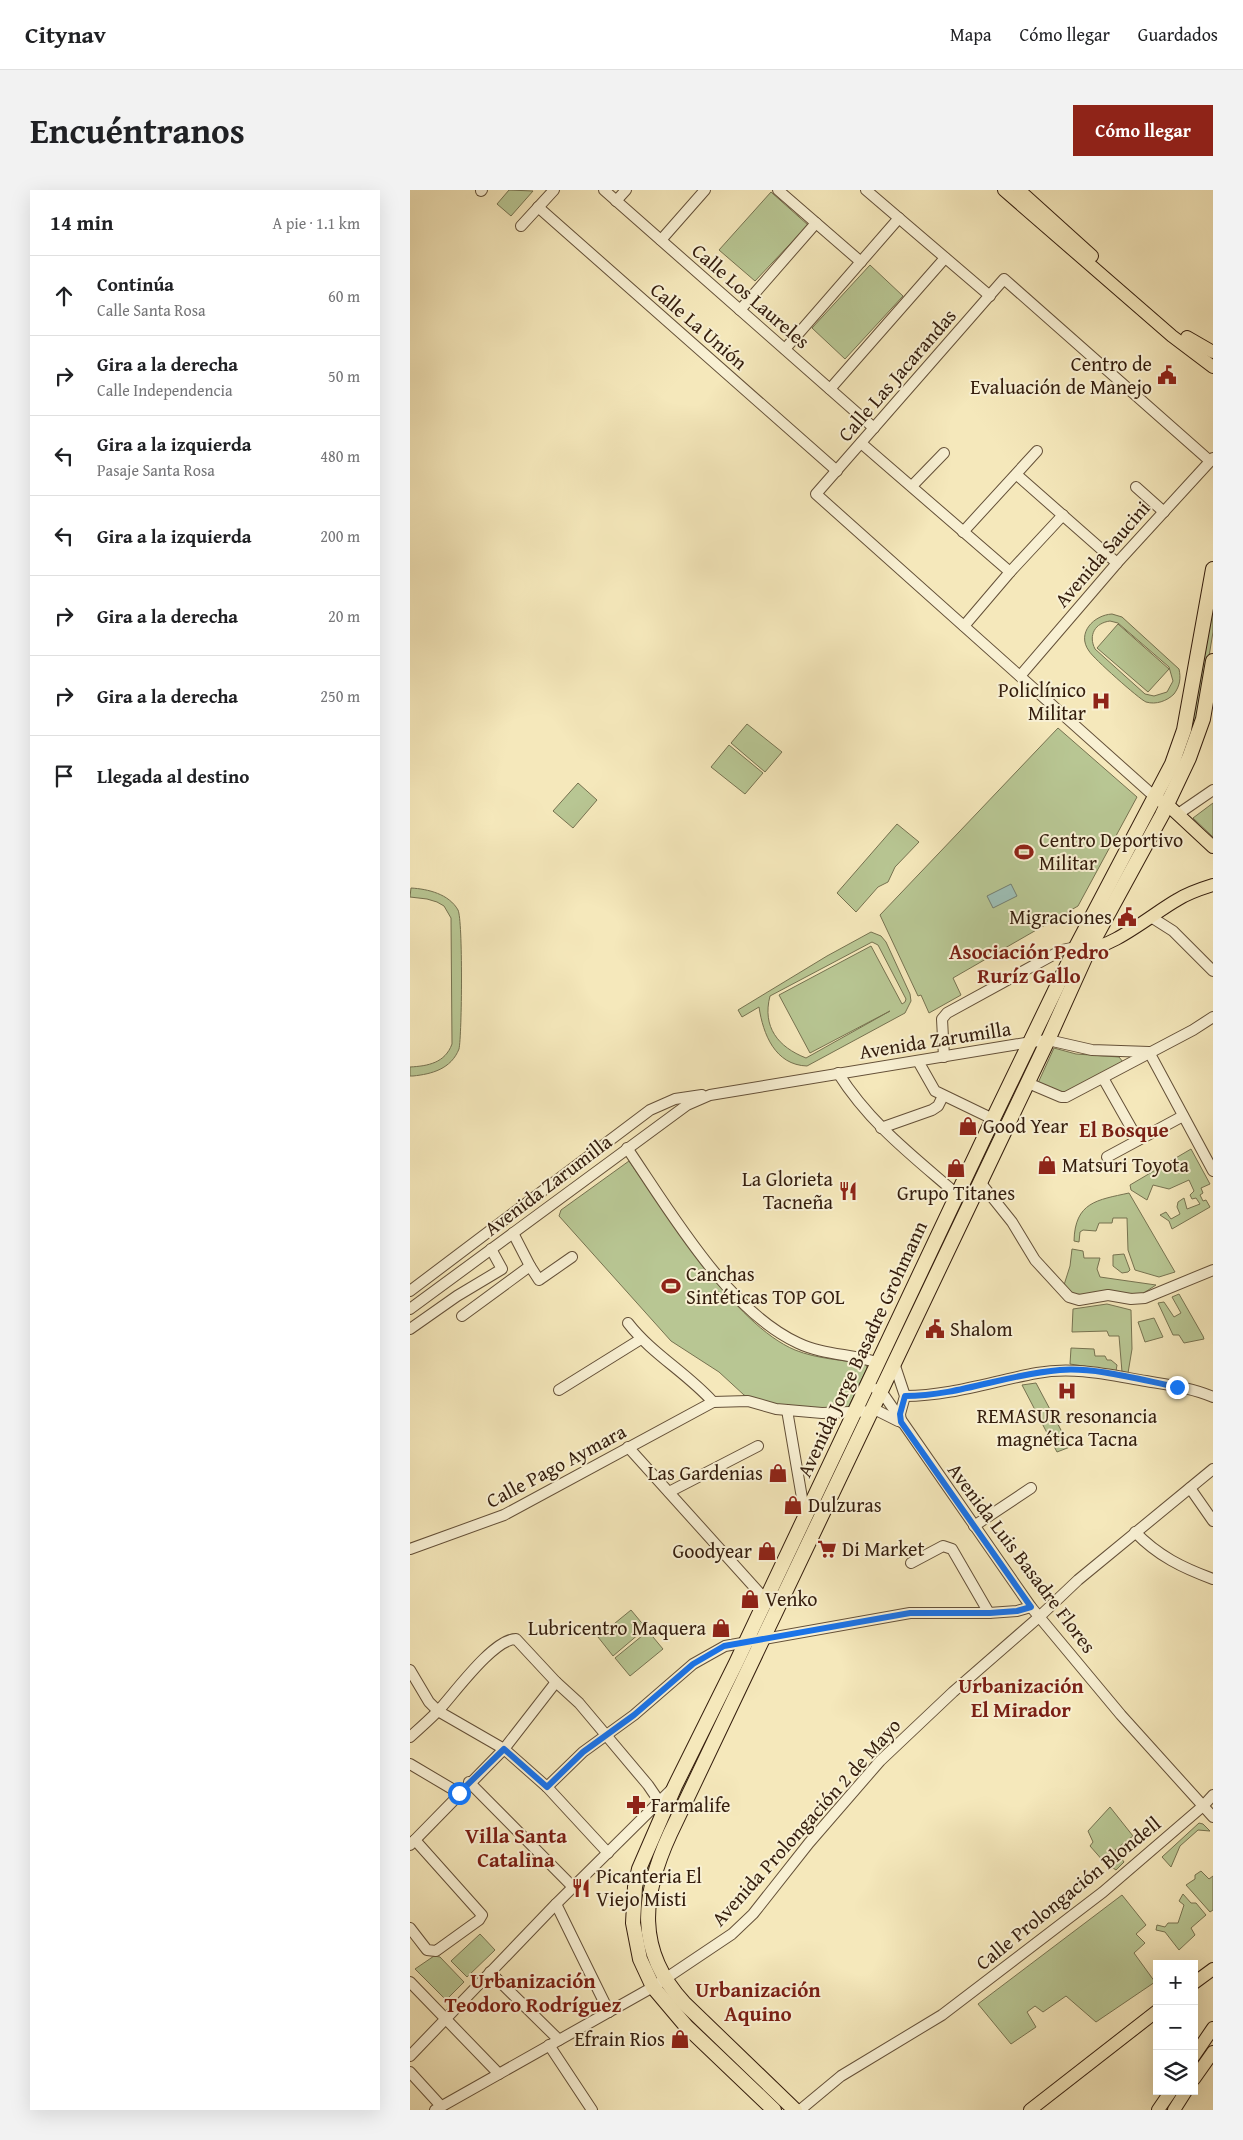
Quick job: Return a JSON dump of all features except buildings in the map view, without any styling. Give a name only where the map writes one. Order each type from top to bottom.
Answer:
[{"type":"highway","name":"Avenida Jorge Basadre Grohmann","points":[[774,2110],[686,2026],[653,1987],[638,1951],[633,1905],[639,1868],[662,1806],[675,1786],[854,1413],[894,1363],[1048,1040],[1083,948],[1172,764],[1184,730],[1213,569]]},
{"type":"highway","name":"Avenida Jorge Basadre Grohmann","points":[[795,2110],[684,2003],[658,1966],[650,1939],[648,1902],[655,1869],[871,1411],[879,1363],[957,1193],[1031,1042],[1083,948],[1168,805],[1197,738],[1207,701],[1213,661]]},
{"type":"main road","points":[[1017,192],[1172,336],[1213,367]]},
{"type":"main road","points":[[1108,275],[1186,336],[1213,352]]},
{"type":"main road","points":[[1155,797],[1168,805],[1213,847]]},
{"type":"main road","points":[[1083,948],[1119,937],[1176,900],[1213,885]]},
{"type":"main road","points":[[1198,1980],[1213,1969]]},
{"type":"main road","points":[[1030,2110],[1153,2014]]},
{"type":"main road","points":[[1198,2058],[1213,2028]]},
{"type":"main road","points":[[1198,2058],[1213,2052]]},
{"type":"main road","points":[[1158,2110],[1167,2095]]},
{"type":"main road","points":[[1174,2110],[1183,2095]]},
{"type":"street","points":[[521,226],[554,190]]},
{"type":"street","name":"Calle Los Laureles","points":[[604,190],[874,428]]},
{"type":"street","points":[[616,201],[626,190]]},
{"type":"street","points":[[661,240],[705,190]]},
{"type":"street","points":[[778,190],[861,262]]},
{"type":"street","points":[[866,190],[990,296]]},
{"type":"street","name":"Calle La Unión","points":[[538,207],[837,470]]},
{"type":"street","points":[[785,349],[899,218]]},
{"type":"street","points":[[740,310],[816,223]]},
{"type":"street","points":[[830,389],[945,258]]},
{"type":"street","name":"Calle Las Jacarandas","points":[[964,626],[816,494],[1004,279],[1211,459]]},
{"type":"street","points":[[862,443],[1010,572]]},
{"type":"street","points":[[963,532],[1038,451]]},
{"type":"street","points":[[912,486],[944,454]]},
{"type":"street","name":"Avenida Saucini","points":[[1020,676],[1117,563],[1211,459]]},
{"type":"street","points":[[1017,474],[1117,563]]},
{"type":"street","points":[[1136,487],[1164,512]]},
{"type":"street","points":[[1063,514],[964,626],[1155,797]]},
{"type":"street","points":[[1178,814],[1213,790]]},
{"type":"street","points":[[1151,917],[1173,931],[1213,971]]},
{"type":"street","points":[[944,1057],[942,1019],[947,1013],[1062,950],[1083,948]]},
{"type":"street","points":[[1028,1083],[1062,1097],[1103,1078],[1193,1030],[1213,1017]]},
{"type":"street","name":"Avenida Zarumilla","points":[[410,1291],[650,1110],[683,1097],[710,1095],[1048,1040],[1092,1050],[1149,1052]]},
{"type":"street","points":[[1149,1052],[1213,1171]]},
{"type":"street","points":[[918,1061],[931,1086],[943,1096],[993,1119]]},
{"type":"street","points":[[838,1073],[862,1108],[881,1128],[957,1193],[972,1199]]},
{"type":"street","points":[[1103,1078],[1138,1140]]},
{"type":"street","name":"Avenida Zarumilla","points":[[410,1308],[687,1105],[710,1095]]},
{"type":"street","points":[[881,1128],[932,1110],[938,1106],[943,1096]]},
{"type":"street","points":[[1107,1157],[1183,1116]]},
{"type":"street","points":[[627,1148],[694,1245],[740,1301],[796,1343],[879,1363]]},
{"type":"street","points":[[980,1182],[1012,1222],[1035,1260],[1069,1297],[1075,1300],[1100,1295],[1131,1299],[1145,1298],[1213,1270]]},
{"type":"street","points":[[513,1233],[539,1280],[572,1257]]},
{"type":"street","points":[[410,1329],[457,1296],[502,1269],[491,1249]]},
{"type":"street","points":[[462,1316],[530,1266]]},
{"type":"street","points":[[628,1323],[641,1340],[701,1388],[713,1402],[748,1401],[787,1410],[854,1413],[871,1411],[886,1413],[901,1422]]},
{"type":"street","points":[[559,1390],[641,1340]]},
{"type":"street","points":[[894,1363],[905,1396],[900,1414],[901,1422]]},
{"type":"street","points":[[905,1396],[938,1394],[1060,1370],[1099,1373],[1200,1391],[1213,1397]]},
{"type":"street","name":"Avenida Luis Basadre Flores","points":[[874,1388],[901,1422],[1031,1607],[1121,1715],[1213,1817]]},
{"type":"street","points":[[1200,1391],[1213,1389]]},
{"type":"street","name":"Calle Pago Aymara","points":[[410,1548],[504,1515],[713,1402]]},
{"type":"street","points":[[787,1410],[802,1498],[807,1514]]},
{"type":"street","points":[[669,1492],[758,1446]]},
{"type":"street","points":[[628,1447],[765,1599]]},
{"type":"street","name":"Avenida Prolongación 2 de Mayo","points":[[438,2108],[653,1987],[714,1947],[739,1927],[769,1894],[821,1828],[880,1761],[953,1692],[1039,1617],[1078,1580],[1213,1469]]},
{"type":"street","points":[[974,1526],[1031,1488]]},
{"type":"street","points":[[1190,1488],[1213,1521]]},
{"type":"street","points":[[1135,1532],[1172,1562],[1213,1579]]},
{"type":"street","points":[[911,1563],[943,1546],[949,1546],[990,1613]]},
{"type":"street","points":[[547,1787],[576,1758],[634,1715],[693,1664],[724,1646],[910,1613],[990,1613],[1017,1611],[1031,1607]]},
{"type":"street","points":[[410,1737],[438,1711],[474,1667],[506,1641],[516,1639],[556,1682],[579,1703],[662,1806],[678,1819]]},
{"type":"street","points":[[410,1670],[429,1702],[438,1711],[504,1749],[547,1787],[608,1853]]},
{"type":"street","points":[[410,1928],[427,1950],[436,1951],[479,1920],[481,1914],[412,1842],[469,1782],[504,1749],[556,1682]]},
{"type":"street","points":[[410,1764],[459,1793]]},
{"type":"street","points":[[469,1782],[573,1887]]},
{"type":"street","name":"Calle Prolongación Blondell","points":[[800,2110],[842,2076],[942,2015],[1103,1892],[1203,1806],[1213,1795]]},
{"type":"street","points":[[410,2056],[556,1904],[646,1814],[662,1806]]},
{"type":"street","points":[[556,1904],[609,2012]]},
{"type":"street","points":[[490,1972],[559,2040]]},
{"type":"street","points":[[410,1982],[498,2074]]},
{"type":"street","points":[[549,2045],[592,2110]]},
{"type":"street","points":[[410,2072],[438,2108]]},
{"type":"green space","points":[[509,190],[533,191],[511,216],[497,204]]},
{"type":"green space","points":[[771,192],[808,225],[755,281],[719,250]]},
{"type":"green space","points":[[870,265],[903,296],[845,359],[812,328]]},
{"type":"green space","points":[[1213,590],[1213,632],[1198,723],[1171,790],[1165,792],[1164,787]]},
{"type":"green space","points":[[1112,614],[1122,617],[1179,669],[1179,685],[1174,694],[1157,703],[1146,702],[1116,678],[1089,651],[1085,638],[1086,632],[1093,621]],"holes":[[[1105,622],[1118,623],[1169,667],[1173,681],[1167,692],[1154,696],[1145,694],[1095,649],[1092,639],[1094,630]]]},
{"type":"green space","points":[[1118,624],[1169,669],[1148,692],[1097,648]]},
{"type":"green space","points":[[747,724],[782,752],[765,772],[731,743]]},
{"type":"green space","name":"Centro Deportivo Militar","points":[[1058,728],[1137,797],[1078,906],[953,978],[961,995],[929,1013],[921,995],[918,996],[880,915]]},
{"type":"green space","points":[[729,745],[763,773],[745,794],[711,767]]},
{"type":"green space","points":[[578,783],[597,800],[573,828],[553,811]]},
{"type":"green space","points":[[1213,803],[1213,837],[1193,818]]},
{"type":"green space","points":[[897,824],[919,842],[895,867],[888,882],[878,887],[856,912],[837,893]]},
{"type":"green space","points":[[411,888],[438,893],[449,900],[458,910],[461,955],[459,1049],[456,1056],[446,1066],[434,1072],[413,1076],[410,1076],[410,1067],[423,1066],[435,1062],[445,1055],[452,1044],[451,918],[444,906],[437,902],[410,897]]},
{"type":"green space","points":[[871,932],[881,936],[886,942],[910,994],[911,1001],[905,1013],[807,1066],[796,1064],[779,1054],[772,1046],[764,1027],[759,1007],[742,1017],[738,1010],[827,956]],"holes":[[[872,942],[878,945],[906,999],[905,1002],[902,1004],[871,946],[779,995],[810,1053],[890,1011],[806,1058],[780,1042],[770,1026],[768,1017],[770,996]]]},
{"type":"green space","points":[[1036,1045],[1039,1055],[970,1190],[967,1189]]},
{"type":"green space","points":[[1054,1048],[1076,1054],[1119,1057],[1123,1062],[1063,1093],[1038,1083]]},
{"type":"green space","points":[[1191,1149],[1210,1184],[1201,1188],[1203,1193],[1200,1195],[1203,1201],[1206,1200],[1210,1207],[1172,1229],[1169,1221],[1160,1215],[1166,1212],[1171,1219],[1180,1214],[1177,1207],[1178,1202],[1184,1198],[1187,1209],[1200,1204],[1196,1198],[1192,1199],[1190,1195],[1194,1191],[1189,1180],[1169,1189],[1153,1185],[1147,1200],[1131,1190],[1130,1185]]},
{"type":"green space","name":"Canchas Sintéticas TOP GOL","points":[[629,1161],[682,1238],[726,1293],[749,1318],[772,1337],[795,1350],[821,1357],[866,1364],[867,1368],[848,1408],[791,1408],[758,1402],[744,1395],[719,1372],[671,1341],[559,1216],[561,1210]]},
{"type":"green space","points":[[1129,1193],[1175,1272],[1159,1277],[1135,1270],[1128,1250],[1127,1218],[1113,1218],[1112,1223],[1099,1223],[1096,1231],[1083,1230],[1080,1232],[1079,1242],[1074,1241],[1075,1228],[1083,1211],[1098,1201]]},
{"type":"green space","points":[[961,1201],[965,1201],[879,1382],[876,1381]]},
{"type":"green space","points":[[1072,1249],[1083,1251],[1084,1258],[1100,1258],[1097,1269],[1100,1277],[1156,1285],[1136,1298],[1076,1296],[1064,1285],[1070,1266]]},
{"type":"green space","points":[[1124,1254],[1130,1270],[1122,1273],[1113,1266],[1113,1255]]},
{"type":"green space","points":[[1179,1294],[1204,1339],[1184,1343],[1179,1335],[1173,1335],[1158,1303],[1164,1302],[1174,1317],[1181,1313],[1172,1297]]},
{"type":"green space","points":[[1107,1304],[1131,1310],[1132,1349],[1128,1373],[1122,1372],[1119,1336],[1109,1336],[1107,1331],[1072,1332],[1073,1309]]},
{"type":"green space","points":[[1154,1318],[1163,1337],[1145,1342],[1138,1322]]},
{"type":"green space","points":[[1071,1348],[1094,1349],[1095,1356],[1105,1356],[1107,1360],[1111,1360],[1117,1365],[1116,1371],[1070,1364]]},
{"type":"green space","points":[[1036,1383],[1070,1447],[1057,1452],[1022,1385]]},
{"type":"green space","points":[[631,1610],[646,1628],[613,1656],[598,1637]]},
{"type":"green space","points":[[648,1631],[663,1649],[630,1676],[615,1658]]},
{"type":"green space","points":[[746,1658],[679,1805],[675,1804],[674,1800],[742,1659]]},
{"type":"green space","points":[[1110,1807],[1133,1836],[1115,1850],[1124,1862],[1116,1870],[1104,1862],[1090,1846],[1093,1842],[1088,1831]]},
{"type":"green space","points":[[1199,1823],[1203,1824],[1210,1831],[1198,1830],[1180,1846],[1171,1867],[1162,1857]]},
{"type":"green space","points":[[666,1824],[666,1829],[648,1873],[643,1904],[658,1978],[654,1980],[638,1931],[641,1878],[663,1826]]},
{"type":"green space","points":[[1201,1871],[1209,1879],[1213,1876],[1213,1910],[1210,1912],[1186,1885],[1195,1879],[1195,1875]]},
{"type":"green space","points":[[1183,1894],[1191,1903],[1196,1903],[1206,1915],[1191,1928],[1195,1935],[1179,1950],[1165,1932],[1156,1930],[1157,1925],[1165,1927],[1168,1923],[1178,1923],[1184,1905],[1179,1901]]},
{"type":"green space","points":[[1122,1895],[1146,1925],[1136,1934],[1145,1943],[1134,1953],[1153,1979],[1153,1983],[1096,2022],[1066,1996],[1043,2012],[1035,2006],[1027,2012],[1036,2027],[1011,2044],[978,2004]]},
{"type":"green space","points":[[480,1934],[495,1950],[467,1977],[451,1961]]},
{"type":"green space","points":[[434,1956],[440,1957],[464,1982],[446,2000],[415,1969]]},
{"type":"water","points":[[1011,884],[1017,896],[993,908],[987,896]]},
{"type":"place","name":"Centro de Evaluación de Manejo","points":[[1167,375]]},
{"type":"place","name":"Policlínico Militar","points":[[1101,701]]},
{"type":"place","name":"Centro Deportivo Militar","points":[[1024,852]]},
{"type":"place","name":"Migraciones","points":[[1127,917]]},
{"type":"place","name":"Good Year","points":[[968,1126]]},
{"type":"place","name":"Matsuri Toyota","points":[[1047,1165]]},
{"type":"place","name":"Grupo Titanes","points":[[956,1168]]},
{"type":"place","name":"La Glorieta Tacneña","points":[[848,1191]]},
{"type":"place","name":"Canchas Sintéticas TOP GOL","points":[[671,1286]]},
{"type":"place","name":"Shalom","points":[[935,1329]]},
{"type":"place","name":"REMASUR resonancia magnética Tacna","points":[[1067,1391]]},
{"type":"place","name":"Las Gardenias","points":[[778,1473]]},
{"type":"place","name":"Dulzuras","points":[[793,1505]]},
{"type":"place","name":"Di Market","points":[[827,1549]]},
{"type":"place","name":"Goodyear","points":[[767,1551]]},
{"type":"place","name":"Venko","points":[[750,1599]]},
{"type":"place","name":"Lubricentro Maquera","points":[[721,1628]]},
{"type":"place","name":"Farmalife","points":[[636,1805]]},
{"type":"place","name":"Picanteria El Viejo Misti","points":[[581,1888]]},
{"type":"place","name":"Efrain Rios","points":[[680,2039]]},
{"type":"district","name":"Asociación Pedro Ruríz Gallo","points":[[1029,964]]},
{"type":"district","name":"El Bosque","points":[[1124,1130]]},
{"type":"district","name":"Urbanización El Mirador","points":[[1021,1698]]},
{"type":"district","name":"Villa Santa Catalina","points":[[516,1848]]},
{"type":"district","name":"Urbanización Teodoro Rodríguez","points":[[533,1993]]},
{"type":"district","name":"Urbanización Aquino","points":[[758,2002]]},
{"type":"route","points":[[459,1793],[504,1749],[547,1787],[583,1752],[634,1715],[693,1664],[724,1646],[910,1613],[990,1613],[1017,1611],[1031,1607],[901,1422],[900,1414],[905,1396],[938,1394],[1060,1370],[1099,1373],[1177,1387]]}]
